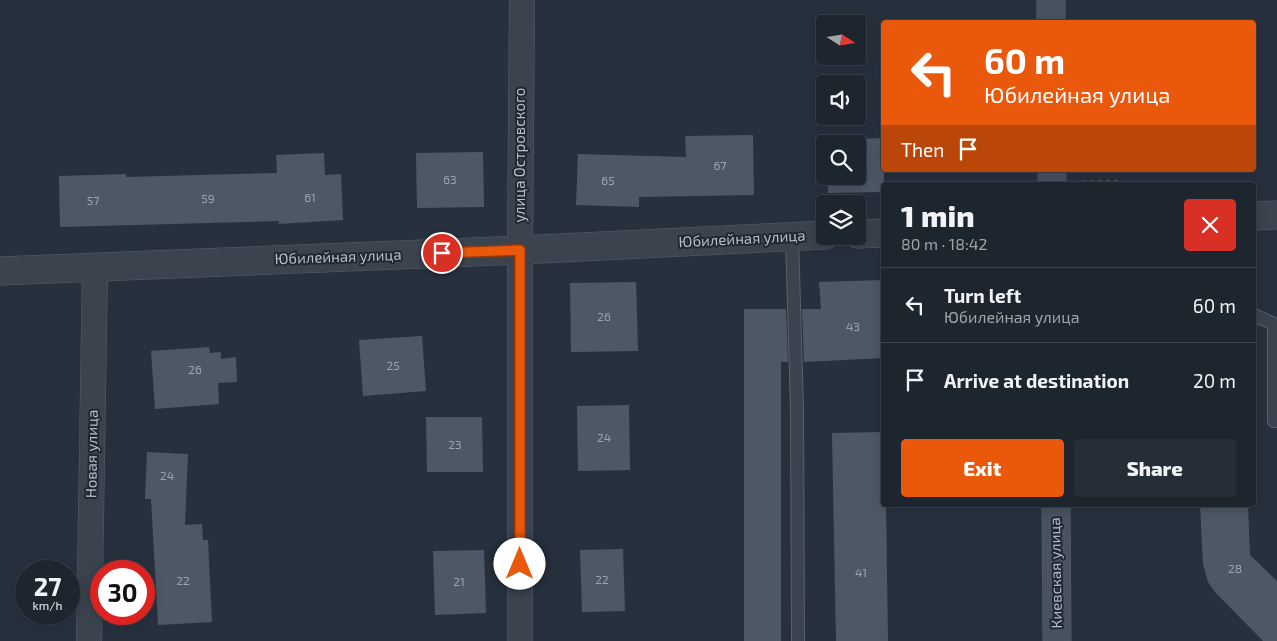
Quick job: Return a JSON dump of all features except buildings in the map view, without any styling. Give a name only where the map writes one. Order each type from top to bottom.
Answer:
[{"type":"main road","points":[[1051,0],[1051,20]]},
{"type":"main road","name":"Киевская улица","points":[[1056,507],[1057,641]]},
{"type":"street","name":"улица Островского","points":[[520,641],[522,0]]},
{"type":"street","points":[[1256,216],[1277,215]]},
{"type":"street","points":[[866,234],[881,233]]},
{"type":"street","name":"Юбилейная улица","points":[[0,271],[816,236]]},
{"type":"street","name":"Новая улица","points":[[89,641],[95,268]]},
{"type":"lane","points":[[792,237],[797,408],[798,641]]},
{"type":"lane","points":[[1256,316],[1274,324],[1274,421],[1277,421]]},
{"type":"route","points":[[442,253],[520,250],[520,564]]}]
